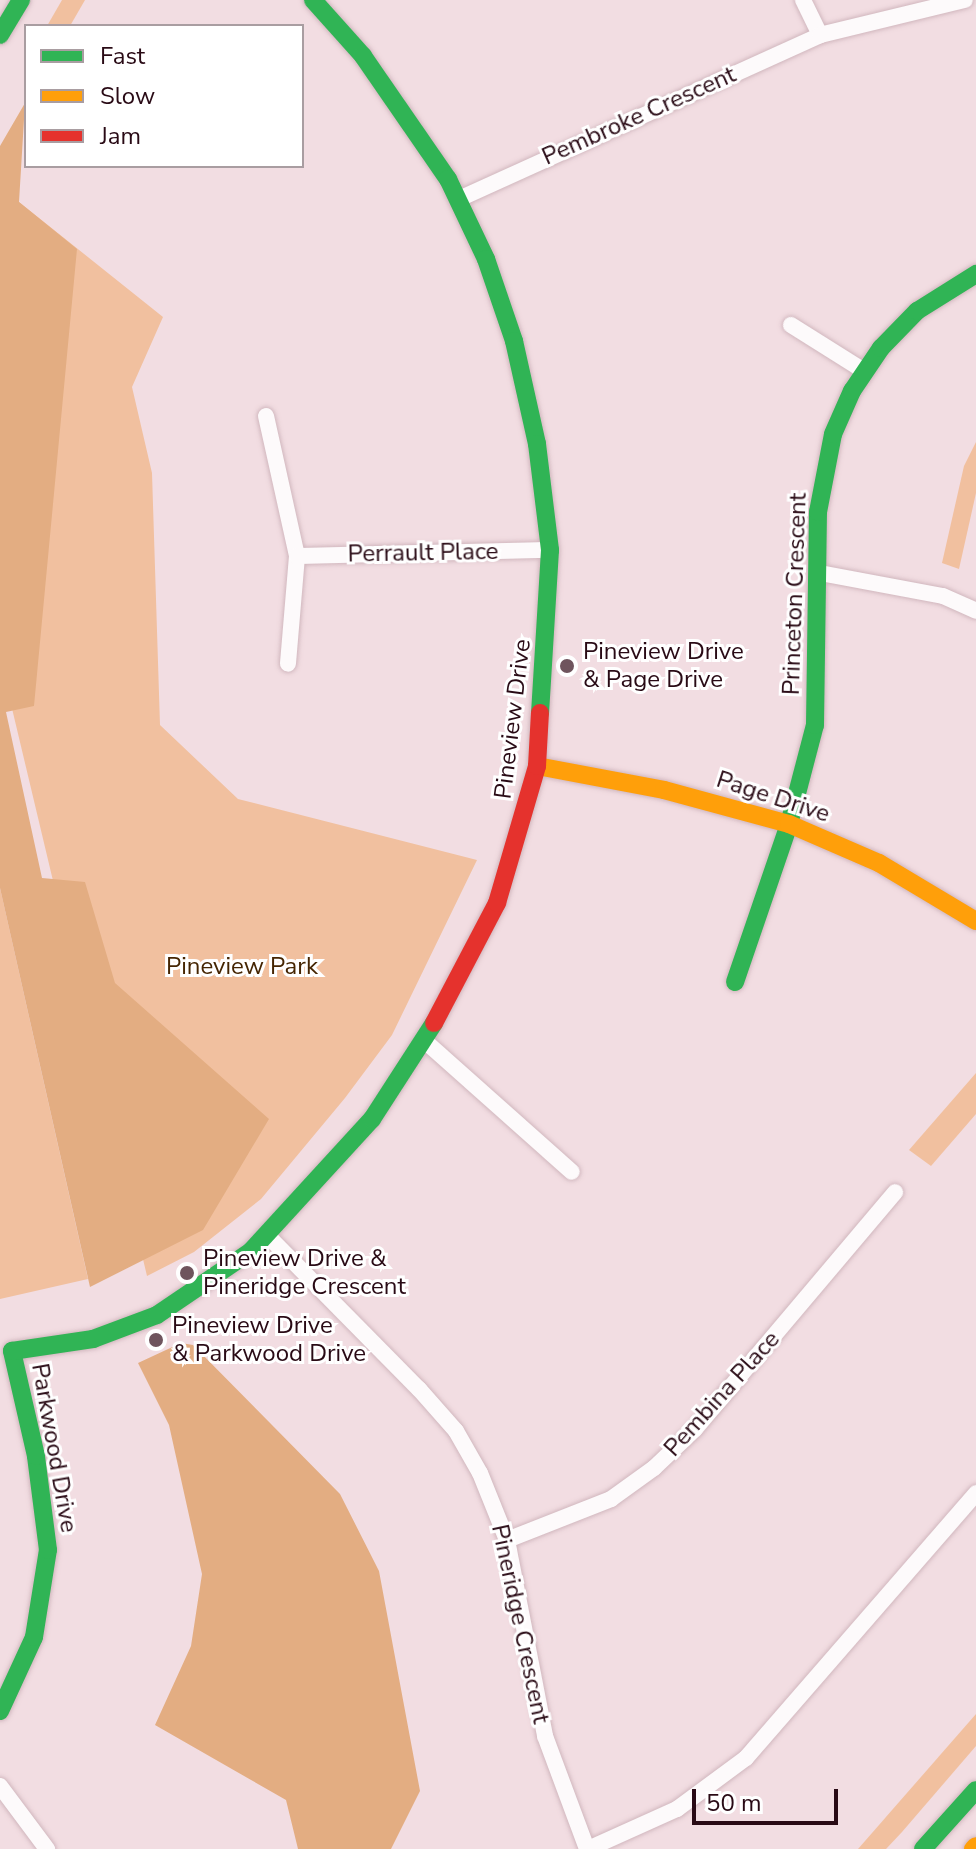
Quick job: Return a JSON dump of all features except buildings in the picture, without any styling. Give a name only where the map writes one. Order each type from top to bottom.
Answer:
[{"type":"street","points":[[0,35],[21,0]]},
{"type":"street","points":[[803,0],[820,35]]},
{"type":"street","name":"Pembroke Crescent","points":[[459,199],[820,35],[965,0]]},
{"type":"street","name":"Pineview Drive","points":[[6,1352],[93,1339],[157,1315],[268,1236],[372,1119],[426,1042],[497,903],[537,766],[550,550],[527,392],[493,280],[459,199],[428,145],[325,3]]},
{"type":"street","name":"Princeton Crescent","points":[[735,982],[789,824],[815,725],[820,573],[818,512],[827,457],[841,412],[864,371],[917,311],[976,274]]},
{"type":"street","points":[[791,325],[864,371]]},
{"type":"street","points":[[266,416],[297,556],[288,664]]},
{"type":"street","name":"Perrault Place","points":[[297,556],[550,550]]},
{"type":"street","points":[[820,573],[943,596],[976,611]]},
{"type":"street","name":"Page Drive","points":[[537,766],[664,790],[789,824],[918,883],[976,921]]},
{"type":"street","points":[[426,1042],[572,1172]]},
{"type":"street","name":"Pembina Place","points":[[507,1540],[611,1499],[654,1468],[695,1429],[895,1192]]},
{"type":"street","name":"Pineridge Crescent","points":[[268,1236],[456,1431],[480,1473],[507,1540],[545,1736],[587,1849],[677,1809],[746,1758],[976,1493]]},
{"type":"street","name":"Parkwood Drive","points":[[0,1711],[6,1688],[34,1637],[48,1550],[39,1468],[6,1352]]},
{"type":"street","points":[[0,1786],[47,1849]]},
{"type":"street","points":[[923,1849],[976,1790]]},
{"type":"green space","points":[[62,0],[85,0],[71,24],[48,24]]},
{"type":"green space","name":"Pineview Park","points":[[19,202],[163,317],[132,387],[152,473],[160,725],[238,799],[477,860],[392,1035],[345,1098],[261,1199],[194,1252],[147,1276],[0,658],[0,297]]},
{"type":"green space","points":[[976,442],[976,493],[959,569],[942,563],[964,466]]},
{"type":"green space","points":[[0,888],[88,1279],[0,1299]]},
{"type":"green space","points":[[976,1073],[976,1114],[931,1166],[909,1150]]},
{"type":"green space","points":[[976,1714],[976,1746],[902,1832],[886,1849],[858,1849]]},
{"type":"shaded area","points":[[24,105],[19,202],[77,249],[34,706],[6,712],[42,878],[85,882],[115,983],[269,1119],[203,1230],[90,1287],[0,888],[0,146]]},
{"type":"shaded area","points":[[181,1343],[193,1345],[340,1494],[379,1571],[420,1791],[391,1849],[298,1849],[286,1800],[155,1725],[191,1646],[202,1574],[169,1425],[138,1363]]},
{"type":"traffic: fast","points":[[0,35],[21,0]]},
{"type":"traffic: fast","points":[[313,0],[363,56],[448,179],[486,259],[514,341],[537,444],[550,550],[540,713]]},
{"type":"traffic: fast","points":[[735,982],[789,824],[815,725],[818,512],[833,434],[852,391],[881,348],[917,311],[976,274]]},
{"type":"traffic: fast","points":[[0,1711],[34,1637],[48,1550],[36,1456],[12,1351],[93,1339],[157,1315],[251,1251],[372,1119],[434,1023]]},
{"type":"traffic: fast","points":[[923,1849],[976,1790]]},
{"type":"traffic: slow","points":[[537,766],[664,790],[789,824],[879,863],[976,921]]},
{"type":"traffic: slow","points":[[973,1849],[976,1846]]},
{"type":"traffic: jam","points":[[434,1023],[497,903],[537,766],[540,713]]},
{"type":"place","name":"Pineview Drive & Page Drive","points":[[567,666]]},
{"type":"place","name":"Pineview Drive & Pineridge Crescent","points":[[187,1273]]},
{"type":"place","name":"Pineview Drive & Parkwood Drive","points":[[156,1340]]}]
